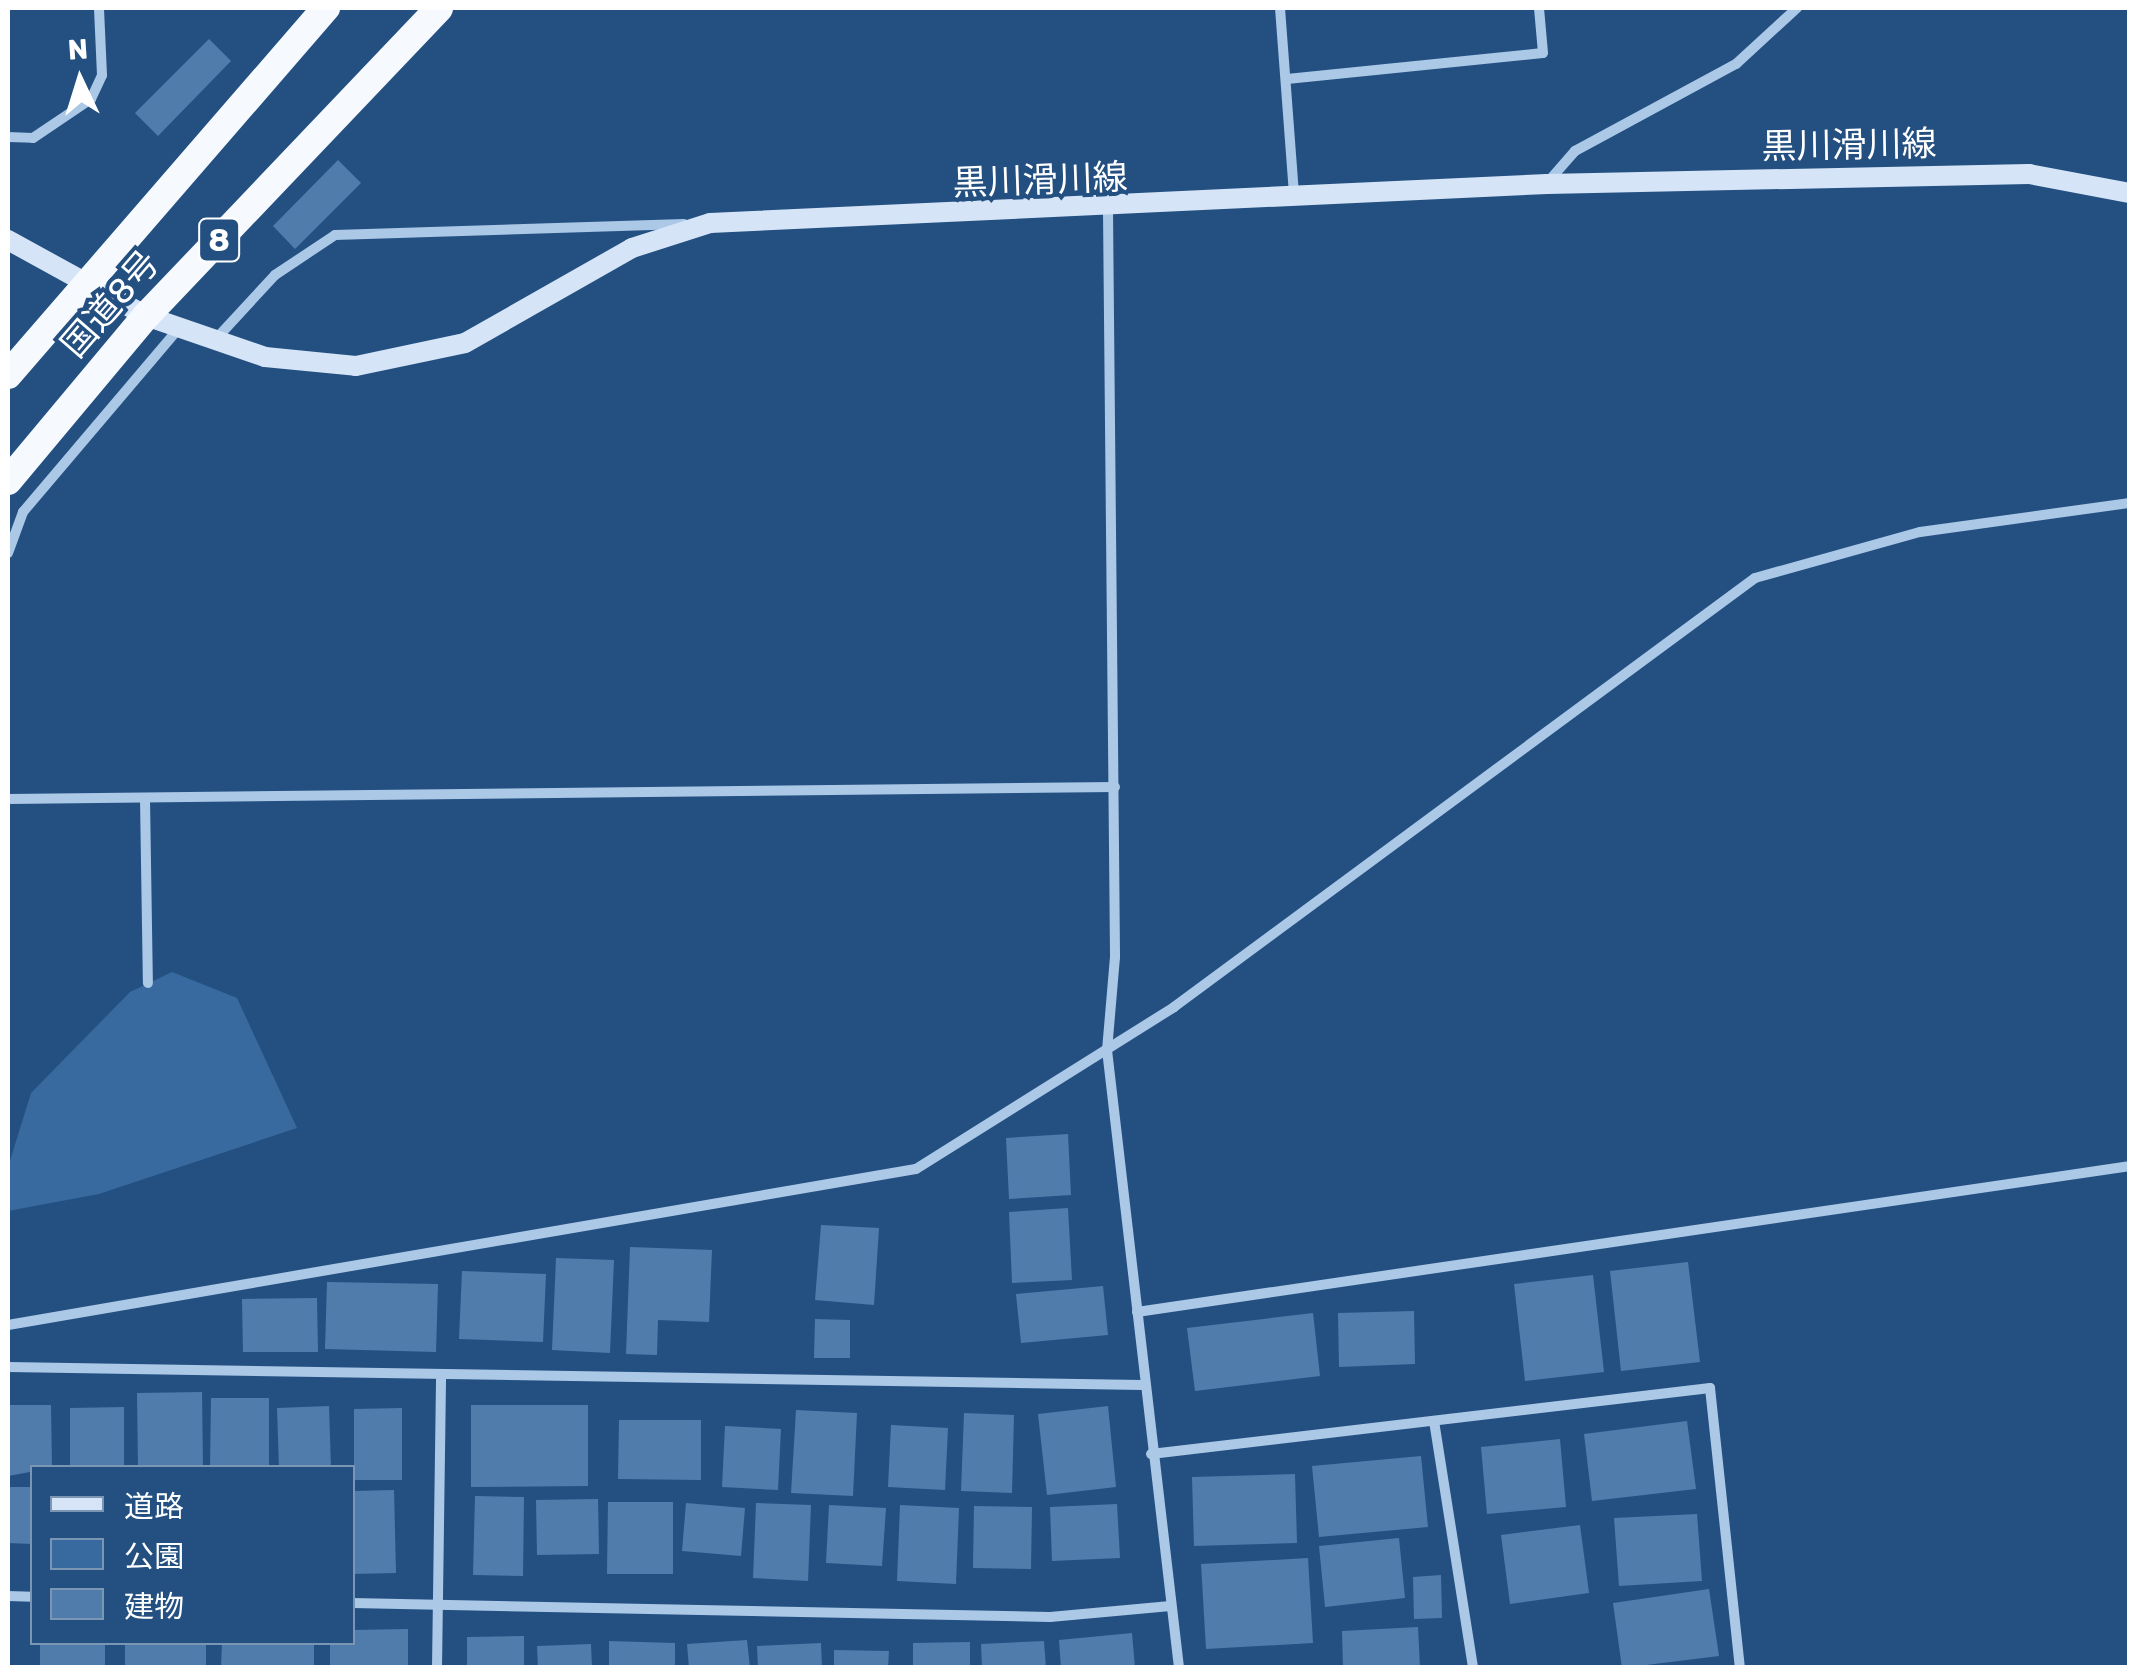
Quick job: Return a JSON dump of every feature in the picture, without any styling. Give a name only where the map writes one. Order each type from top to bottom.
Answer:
[{"type":"highway","name":"国道8号","points":[[8,375],[326,8]]},
{"type":"highway","name":"国道8号","points":[[8,481],[146,316],[439,8]]},
{"type":"main road","name":"黒川滑川線","points":[[8,240],[146,316],[179,328],[266,357],[356,366],[464,344],[632,248],[710,223],[1108,212],[1547,184],[2029,174],[2130,193]]},
{"type":"street","points":[[8,137],[34,138],[91,99],[102,75],[99,8]]},
{"type":"street","points":[[1280,8],[1295,200]]},
{"type":"street","points":[[1287,79],[1543,53],[1539,8]]},
{"type":"street","points":[[1547,184],[1575,151],[1736,64],[1797,8]]},
{"type":"street","points":[[1108,212],[1114,787],[1106,1050],[1142,1386],[1179,1668]]},
{"type":"street","points":[[215,340],[275,274],[335,235],[710,223]]},
{"type":"street","points":[[8,553],[22,512],[179,328]]},
{"type":"street","points":[[8,1325],[916,1170],[1106,1050],[1755,578],[1920,532],[2130,503]]},
{"type":"street","points":[[8,799],[1114,787]]},
{"type":"street","points":[[145,800],[148,983]]},
{"type":"street","points":[[1137,1312],[2130,1166]]},
{"type":"street","points":[[8,1367],[440,1379],[1142,1386]]},
{"type":"street","points":[[437,1668],[440,1379]]},
{"type":"street","points":[[1151,1454],[1710,1388],[1740,1668]]},
{"type":"street","points":[[1434,1421],[1474,1668]]},
{"type":"street","points":[[355,1603],[1050,1618],[1171,1606]]},
{"type":"green space","points":[[172,972],[237,998],[297,1128],[99,1194],[8,1211],[8,1167],[31,1093],[130,992]]},
{"type":"building","points":[[209,39],[231,61],[158,136],[135,113]]},
{"type":"building","points":[[338,160],[361,183],[295,249],[273,226]]},
{"type":"building","points":[[1068,1134],[1071,1195],[1009,1199],[1006,1138]]},
{"type":"building","points":[[1068,1208],[1072,1280],[1012,1283],[1009,1212]]},
{"type":"building","points":[[821,1225],[879,1228],[874,1305],[815,1300]]},
{"type":"building","points":[[630,1247],[712,1250],[709,1322],[658,1320],[657,1355],[626,1354]]},
{"type":"building","points":[[556,1258],[614,1260],[610,1353],[552,1350]]},
{"type":"building","points":[[1688,1262],[1700,1362],[1621,1371],[1610,1271]]},
{"type":"building","points":[[462,1271],[546,1274],[543,1342],[459,1339]]},
{"type":"building","points":[[1593,1275],[1604,1372],[1525,1381],[1514,1284]]},
{"type":"building","points":[[327,1282],[438,1284],[436,1352],[325,1349]]},
{"type":"building","points":[[1103,1286],[1108,1335],[1021,1343],[1016,1294]]},
{"type":"building","points":[[317,1298],[318,1352],[243,1352],[242,1299]]},
{"type":"building","points":[[1414,1311],[1415,1364],[1339,1367],[1338,1313]]},
{"type":"building","points":[[1313,1313],[1320,1376],[1195,1391],[1187,1328]]},
{"type":"building","points":[[815,1319],[850,1320],[850,1358],[814,1358]]},
{"type":"building","points":[[202,1392],[203,1465],[138,1465],[137,1393]]},
{"type":"building","points":[[211,1398],[269,1398],[269,1465],[210,1465]]},
{"type":"building","points":[[8,1405],[51,1405],[52,1465],[30,1465],[30,1472],[8,1476]]},
{"type":"building","points":[[471,1405],[588,1405],[588,1486],[471,1487]]},
{"type":"building","points":[[329,1406],[331,1465],[279,1465],[277,1408]]},
{"type":"building","points":[[1108,1406],[1116,1487],[1047,1495],[1038,1414]]},
{"type":"building","points":[[124,1407],[124,1465],[70,1465],[70,1408]]},
{"type":"building","points":[[402,1408],[402,1480],[355,1480],[354,1409]]},
{"type":"building","points":[[796,1410],[857,1413],[853,1496],[791,1493]]},
{"type":"building","points":[[964,1413],[1014,1415],[1012,1493],[961,1491]]},
{"type":"building","points":[[619,1420],[701,1420],[701,1480],[618,1479]]},
{"type":"building","points":[[1687,1421],[1696,1489],[1592,1501],[1584,1434]]},
{"type":"building","points":[[891,1425],[948,1428],[945,1490],[888,1487]]},
{"type":"building","points":[[725,1426],[781,1429],[778,1490],[722,1487]]},
{"type":"building","points":[[1560,1439],[1566,1507],[1487,1514],[1481,1447]]},
{"type":"building","points":[[1421,1456],[1428,1527],[1319,1537],[1312,1466]]},
{"type":"building","points":[[1295,1474],[1297,1543],[1194,1546],[1192,1477]]},
{"type":"building","points":[[8,1487],[30,1487],[30,1544],[8,1543]]},
{"type":"building","points":[[394,1490],[396,1573],[355,1574],[355,1491]]},
{"type":"building","points":[[475,1496],[524,1497],[523,1576],[473,1575]]},
{"type":"building","points":[[598,1499],[599,1554],[537,1555],[536,1500]]},
{"type":"building","points":[[608,1502],[673,1502],[673,1574],[607,1574]]},
{"type":"building","points":[[686,1503],[745,1508],[741,1556],[682,1551]]},
{"type":"building","points":[[756,1503],[811,1505],[808,1581],[753,1578]]},
{"type":"building","points":[[1117,1504],[1120,1558],[1052,1561],[1050,1507]]},
{"type":"building","points":[[829,1505],[886,1508],[882,1566],[826,1563]]},
{"type":"building","points":[[900,1505],[959,1508],[956,1584],[897,1581]]},
{"type":"building","points":[[974,1506],[1032,1507],[1031,1569],[973,1568]]},
{"type":"building","points":[[1697,1514],[1702,1581],[1619,1586],[1614,1518]]},
{"type":"building","points":[[1580,1525],[1589,1593],[1510,1604],[1501,1535]]},
{"type":"building","points":[[1399,1538],[1405,1598],[1325,1607],[1319,1546]]},
{"type":"building","points":[[1308,1558],[1313,1643],[1206,1649],[1201,1564]]},
{"type":"building","points":[[1441,1575],[1442,1618],[1414,1619],[1413,1577]]},
{"type":"building","points":[[1709,1589],[1719,1656],[1622,1668],[1613,1603]]},
{"type":"building","points":[[1418,1627],[1420,1668],[1343,1668],[1342,1631]]},
{"type":"building","points":[[408,1629],[408,1668],[330,1668],[330,1645],[355,1645],[355,1630]]},
{"type":"building","points":[[1132,1633],[1135,1668],[1061,1668],[1059,1640]]},
{"type":"building","points":[[524,1636],[524,1668],[467,1668],[467,1637]]},
{"type":"building","points":[[747,1640],[750,1668],[689,1668],[687,1644]]},
{"type":"building","points":[[609,1641],[675,1643],[675,1668],[609,1668]]},
{"type":"building","points":[[1044,1641],[1046,1668],[982,1668],[981,1644]]},
{"type":"building","points":[[970,1642],[970,1668],[913,1668],[913,1643]]},
{"type":"building","points":[[821,1643],[822,1668],[758,1668],[757,1646]]},
{"type":"building","points":[[591,1644],[592,1668],[538,1668],[537,1646]]},
{"type":"building","points":[[40,1645],[105,1645],[105,1668],[40,1668]]},
{"type":"building","points":[[125,1645],[206,1645],[206,1668],[125,1668]]},
{"type":"building","points":[[222,1645],[314,1645],[314,1668],[221,1668]]},
{"type":"building","points":[[834,1650],[889,1651],[888,1668],[834,1668]]}]
